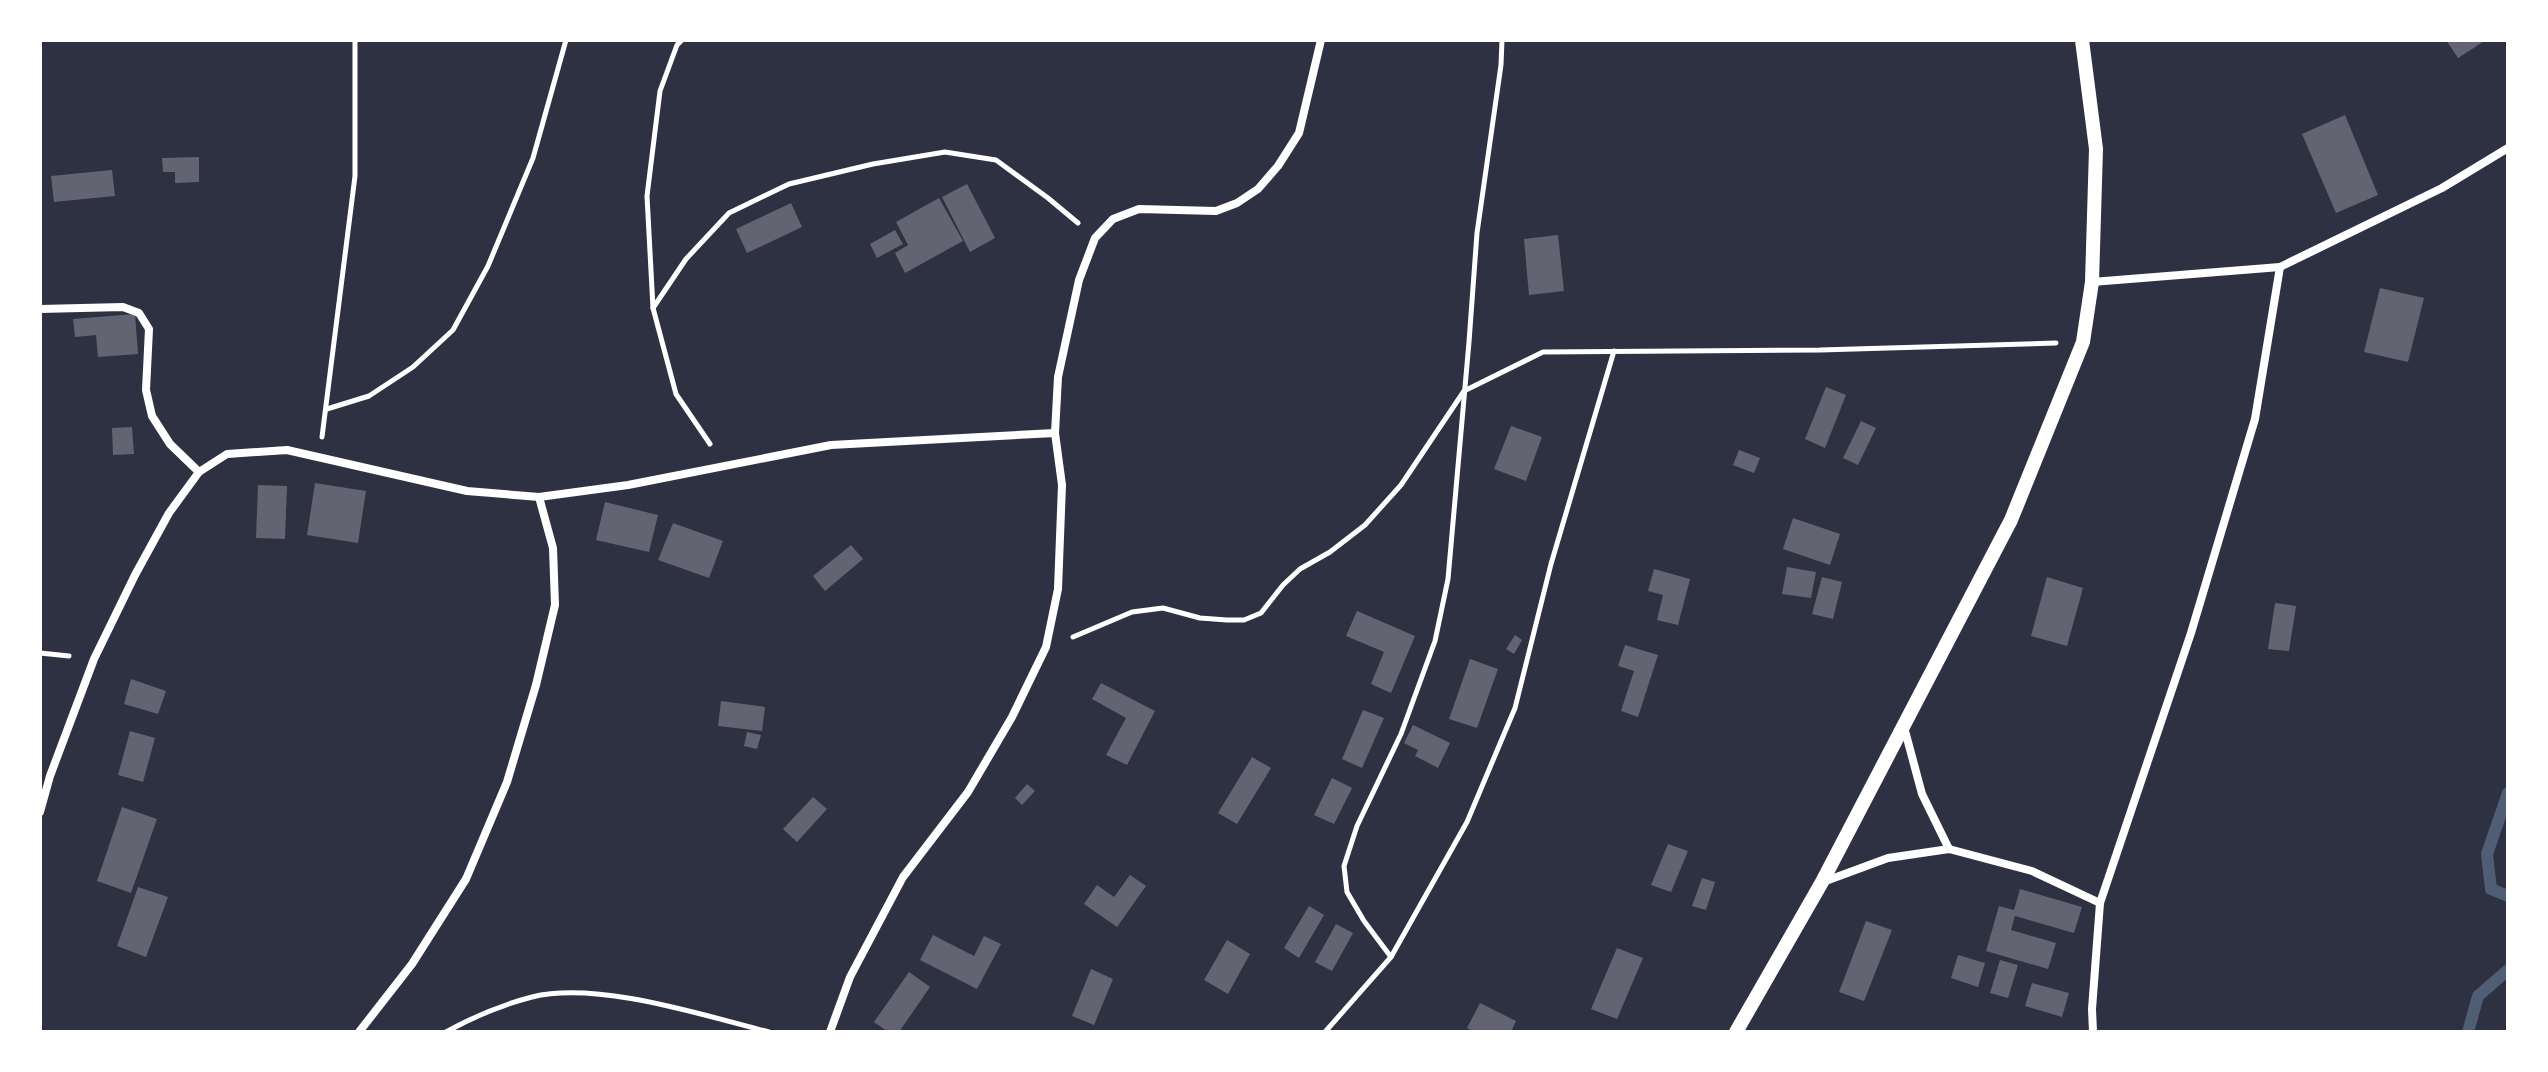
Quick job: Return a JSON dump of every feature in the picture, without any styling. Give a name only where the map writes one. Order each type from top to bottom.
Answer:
[{"type":"street","points":[[830,1032],[850,977],[903,877],[968,792],[1012,717],[1046,647],[1058,589],[1062,485],[1055,433],[1058,377],[1079,280],[1095,238],[1113,219],[1139,209],[1216,211],[1237,203],[1258,189],[1278,166],[1299,133],[1321,40]]},
{"type":"street","points":[[1736,1032],[1822,882],[2011,520],[2083,342],[2092,282],[2096,149],[2082,40]]},
{"type":"street","points":[[2092,282],[2280,267],[2442,188],[2508,148]]},
{"type":"street","points":[[2093,1032],[2100,903],[2191,633],[2255,419],[2280,267]]},
{"type":"street","points":[[40,309],[123,307],[139,313],[149,329],[146,390],[152,416],[170,444],[199,472]]},
{"type":"street","points":[[40,812],[50,776],[94,659],[135,575],[169,513],[199,472],[227,454],[287,450],[467,491],[539,497],[628,485],[831,445],[1055,433]]},
{"type":"street","points":[[359,1032],[412,964],[466,879],[507,782],[536,685],[555,605],[553,548],[539,497]]},
{"type":"street","points":[[1904,726],[1922,794],[1949,849]]},
{"type":"street","points":[[1822,882],[1888,858],[1949,849],[2032,871],[2100,903]]},
{"type":"path","points":[[319,457],[355,176],[355,40]]},
{"type":"path","points":[[327,409],[369,396],[413,367],[453,330],[488,266],[533,158],[566,40]]},
{"type":"path","points":[[682,40],[677,45],[660,91],[647,196],[653,308],[676,394],[724,465]]},
{"type":"path","points":[[1391,957],[1347,892],[1344,866],[1357,826],[1401,734],[1435,641],[1448,579],[1477,233],[1502,40]]},
{"type":"path","points":[[653,308],[686,259],[729,213],[789,184],[873,164],[945,152],[996,160],[1095,238]]},
{"type":"path","points":[[1046,647],[1132,612],[1163,608],[1200,618],[1227,620],[1244,620],[1261,613],[1300,569],[1330,552],[1365,525],[1401,485],[1464,391],[1543,352],[1820,350],[2083,342]]},
{"type":"path","points":[[1325,1032],[1391,957],[1467,822],[1515,708],[1551,564],[1614,351]]},
{"type":"path","points":[[446,1032],[475,1016],[533,997],[580,992],[657,1003],[769,1032]]},
{"type":"building","points":[[2446,40],[2486,40],[2458,58]]},
{"type":"building","points":[[2345,115],[2378,195],[2336,213],[2302,134]]},
{"type":"building","points":[[199,157],[199,182],[175,183],[175,172],[163,172],[162,158]]},
{"type":"building","points":[[112,170],[115,196],[54,202],[51,176]]},
{"type":"building","points":[[967,184],[995,238],[970,252],[942,197]]},
{"type":"building","points":[[939,198],[963,241],[905,273],[895,253],[908,245],[896,222]]},
{"type":"building","points":[[791,203],[802,227],[747,253],[736,229]]},
{"type":"building","points":[[895,230],[903,244],[877,258],[870,244]]},
{"type":"building","points":[[1558,235],[1564,291],[1529,295],[1524,239]]},
{"type":"building","points":[[2380,288],[2424,298],[2408,362],[2364,352]]},
{"type":"building","points":[[135,314],[138,354],[98,357],[96,335],[75,337],[73,319]]},
{"type":"building","points":[[1826,387],[1846,395],[1825,448],[1805,439]]},
{"type":"building","points":[[1861,421],[1876,428],[1858,465],[1843,458]]},
{"type":"building","points":[[1511,426],[1542,437],[1526,481],[1494,469]]},
{"type":"building","points":[[132,427],[134,454],[113,455],[112,428]]},
{"type":"building","points":[[1739,450],[1760,458],[1754,473],[1733,465]]},
{"type":"building","points":[[315,483],[366,491],[358,543],[307,535]]},
{"type":"building","points":[[258,485],[287,486],[285,539],[256,538]]},
{"type":"building","points":[[605,502],[658,515],[649,552],[596,540]]},
{"type":"building","points":[[1793,518],[1840,534],[1830,565],[1783,549]]},
{"type":"building","points":[[673,523],[723,541],[709,578],[658,560]]},
{"type":"building","points":[[851,545],[863,559],[825,591],[813,576]]},
{"type":"building","points":[[1787,567],[1816,572],[1811,598],[1782,594]]},
{"type":"building","points":[[1654,569],[1690,579],[1678,625],[1657,620],[1663,595],[1648,591]]},
{"type":"building","points":[[1822,577],[1842,582],[1833,619],[1812,614]]},
{"type":"building","points":[[2047,577],[2083,588],[2067,646],[2031,636]]},
{"type":"building","points":[[2275,603],[2296,606],[2289,651],[2268,649]]},
{"type":"building","points":[[1357,611],[1415,636],[1391,693],[1371,684],[1384,652],[1346,636]]},
{"type":"building","points":[[1515,635],[1522,640],[1514,654],[1506,649]]},
{"type":"building","points":[[1625,645],[1658,655],[1638,717],[1621,711],[1634,671],[1618,666]]},
{"type":"building","points":[[1470,659],[1498,669],[1477,728],[1449,719]]},
{"type":"building","points":[[131,679],[166,691],[158,714],[124,704]]},
{"type":"building","points":[[1101,683],[1155,711],[1127,765],[1106,755],[1126,718],[1092,699]]},
{"type":"building","points":[[721,701],[765,707],[762,731],[718,726]]},
{"type":"building","points":[[1363,710],[1384,718],[1362,768],[1342,759]]},
{"type":"building","points":[[1413,725],[1450,743],[1438,768],[1415,756],[1418,750],[1404,743]]},
{"type":"building","points":[[130,731],[155,738],[143,782],[118,775]]},
{"type":"building","points":[[747,732],[761,735],[757,749],[744,746]]},
{"type":"building","points":[[1252,757],[1271,768],[1237,824],[1218,813]]},
{"type":"building","points":[[1332,778],[1352,788],[1334,824],[1314,815]]},
{"type":"building","points":[[1027,784],[1035,791],[1022,805],[1015,798]]},
{"type":"building","points":[[813,797],[827,809],[797,842],[783,829]]},
{"type":"building","points":[[122,807],[157,819],[131,893],[97,881]]},
{"type":"building","points":[[1668,844],[1688,851],[1671,892],[1651,885]]},
{"type":"building","points":[[1130,875],[1146,886],[1117,927],[1084,904],[1097,885],[1114,897]]},
{"type":"building","points":[[1702,878],[1715,882],[1706,910],[1692,906]]},
{"type":"building","points":[[138,887],[168,897],[146,957],[117,946]]},
{"type":"building","points":[[2020,889],[2082,907],[2074,933],[2015,916],[2011,930],[2056,943],[2048,969],[1986,951],[1999,906],[2014,910]]},
{"type":"building","points":[[1309,906],[1324,915],[1299,958],[1284,948]]},
{"type":"building","points":[[1866,921],[1892,930],[1864,1001],[1839,992]]},
{"type":"building","points":[[1336,924],[1353,933],[1332,971],[1315,962]]},
{"type":"building","points":[[933,935],[974,956],[984,936],[1001,944],[977,989],[920,960]]},
{"type":"building","points":[[1227,940],[1250,954],[1228,994],[1204,980]]},
{"type":"building","points":[[1617,948],[1643,958],[1617,1019],[1591,1009]]},
{"type":"building","points":[[1958,955],[1985,963],[1978,987],[1951,978]]},
{"type":"building","points":[[2000,960],[2018,965],[2008,998],[1990,993]]},
{"type":"building","points":[[1091,969],[1113,979],[1094,1025],[1072,1016]]},
{"type":"building","points":[[909,972],[930,987],[899,1032],[888,1032],[874,1022]]},
{"type":"building","points":[[2032,983],[2069,993],[2062,1017],[2025,1006]]},
{"type":"building","points":[[1480,1003],[1516,1021],[1511,1032],[1475,1032],[1467,1028]]},
{"type":"waterway","points":[[2508,793],[2487,854],[2491,889],[2508,896]]},
{"type":"waterway","points":[[2468,1032],[2478,996],[2508,970]]}]
